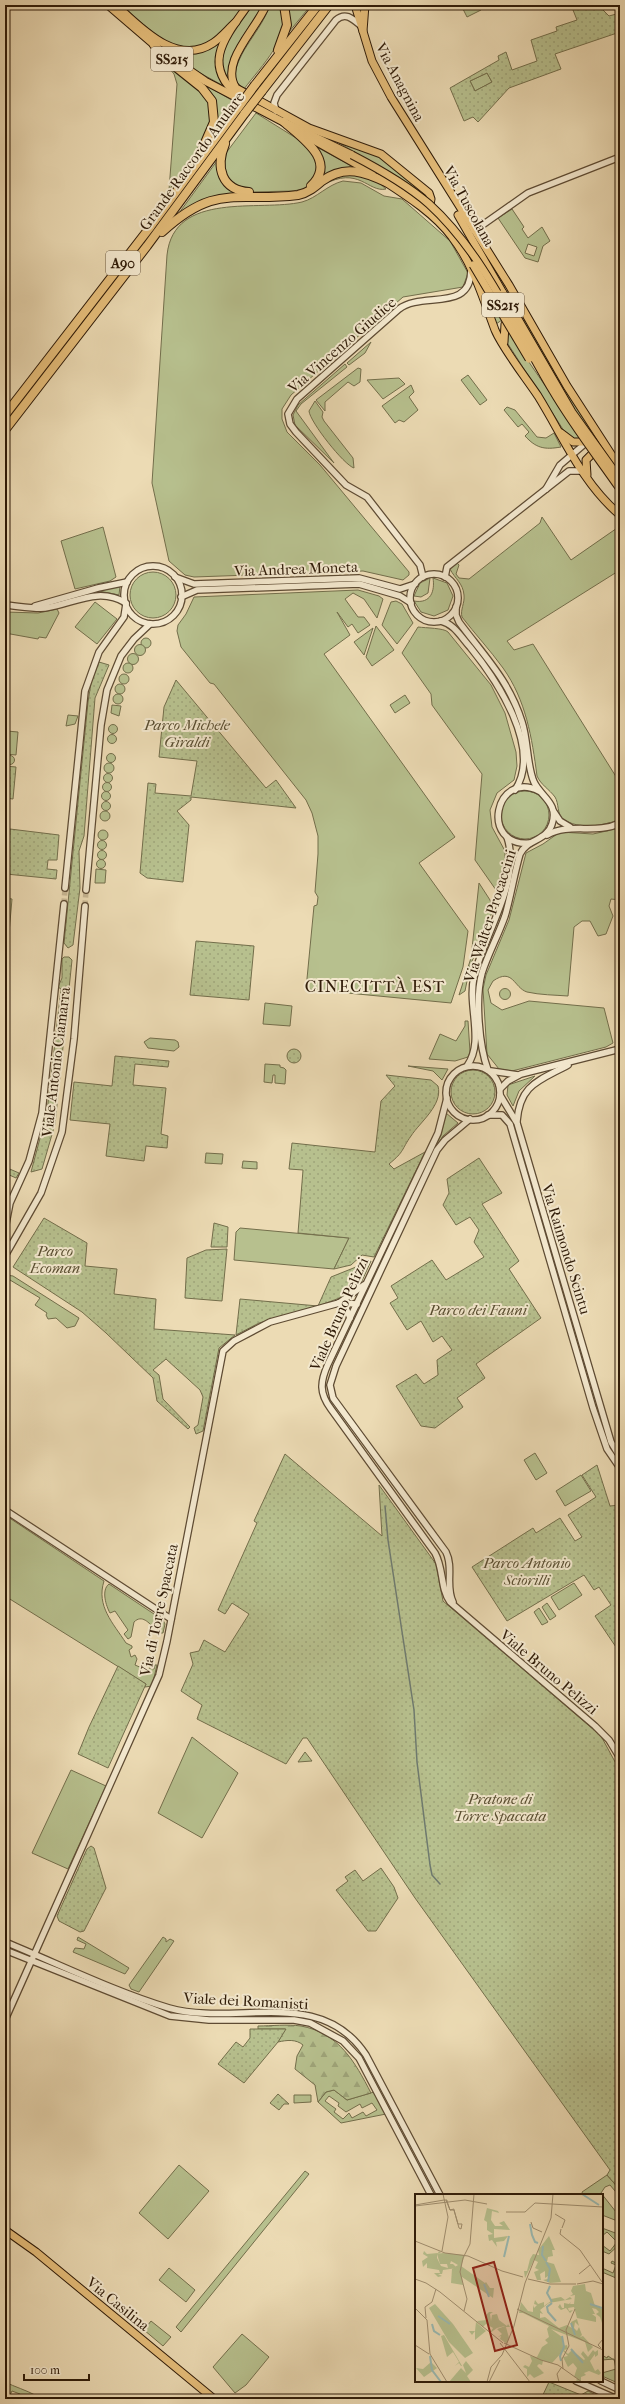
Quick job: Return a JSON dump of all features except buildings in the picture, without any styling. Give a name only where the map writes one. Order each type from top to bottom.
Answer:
[{"type":"highway","points":[[270,66],[286,31],[287,18],[284,5]]},
{"type":"highway","name":"Grande Raccordo Anulare","points":[[5,430],[147,246],[234,128],[245,113],[270,66],[318,5]]},
{"type":"highway","name":"Grande Raccordo Anulare","points":[[5,415],[139,243],[238,108],[259,88],[329,5]]},
{"type":"highway","points":[[154,45],[172,64],[204,91],[213,103],[214,124],[194,167]]},
{"type":"highway","points":[[234,128],[223,149],[220,164],[221,173],[227,184],[245,192],[298,192],[309,187],[316,181],[319,172],[320,160],[313,147],[284,122]]},
{"type":"highway","points":[[147,246],[185,212],[216,198],[298,195],[309,191],[332,175],[343,170],[363,172],[388,183]]},
{"type":"main road","name":"Via Tuscolana","points":[[108,5],[154,45],[199,77],[284,122],[388,183],[428,214],[452,237],[472,267]]},
{"type":"main road","name":"SS215","points":[[116,5],[166,45],[185,51],[203,48],[214,43],[236,22],[248,5]]},
{"type":"main road","points":[[266,5],[235,57],[231,75],[234,85],[240,91],[276,111]]},
{"type":"main road","name":"Via Anagnina","points":[[355,5],[362,35],[372,61],[391,97],[432,166]]},
{"type":"main road","points":[[362,35],[365,5]]},
{"type":"main road","points":[[236,22],[221,49],[218,67],[225,83],[244,100]]},
{"type":"main road","name":"Via Tuscolana","points":[[276,111],[309,128],[368,148],[388,158],[429,193],[431,199],[428,214]]},
{"type":"main road","name":"Via Tuscolana","points":[[284,122],[372,165],[421,198],[455,232],[478,263],[574,425],[620,488]]},
{"type":"main road","points":[[309,128],[372,165]]},
{"type":"main road","name":"Via Tuscolana","points":[[432,166],[474,231],[566,386],[620,468]]},
{"type":"main road","name":"Via Tuscolana","points":[[432,166],[572,412],[620,479]]},
{"type":"main road","points":[[472,267],[526,355],[546,379]]},
{"type":"main road","points":[[472,267],[495,329],[557,428],[581,471],[620,515]]},
{"type":"main road","points":[[504,344],[505,324]]},
{"type":"main road","points":[[557,428],[571,441],[587,442],[593,435],[593,427]]},
{"type":"main road","points":[[588,479],[585,464],[588,456],[600,447],[608,449]]},
{"type":"main road","name":"Via Casilina","points":[[5,2230],[41,2257],[214,2399]]},
{"type":"street","points":[[276,111],[274,103],[277,95],[336,20],[341,17],[348,16],[360,25]]},
{"type":"street","points":[[474,231],[528,193],[620,157]]},
{"type":"street","name":"Via Vincenzo Giudice","points":[[423,577],[420,565],[367,497],[346,485],[296,432],[290,424],[288,414],[292,405],[297,399],[399,309],[414,301],[455,297],[468,285],[472,267]]},
{"type":"street","points":[[546,489],[558,466],[587,442]]},
{"type":"street","points":[[445,577],[446,567],[569,471],[581,471]]},
{"type":"street","points":[[5,605],[47,607],[93,595],[113,597],[126,604],[133,616],[150,624],[160,623],[172,617],[179,608],[181,597],[180,585],[175,577],[164,569],[149,567],[137,572],[128,582],[125,591],[126,604],[124,617],[97,655],[85,691],[65,888]]},
{"type":"street","points":[[456,607],[448,617],[441,621],[433,622],[422,618],[416,612],[411,603],[415,584],[423,577],[436,574],[445,577],[457,589],[456,614],[460,623],[496,668],[513,698],[525,729],[533,780],[549,801],[554,812],[562,823],[573,828],[599,830],[620,823]]},
{"type":"street","name":"Via Andrea Moneta","points":[[175,577],[194,584],[336,578],[361,578],[402,589],[415,584]]},
{"type":"street","points":[[34,607],[98,588],[128,582]]},
{"type":"street","name":"Via Andrea Moneta","points":[[181,597],[196,590],[365,585],[399,596],[411,603]]},
{"type":"street","name":"Via Walter Procaccini","points":[[441,621],[454,628],[487,668],[507,702],[516,727],[523,760],[522,774],[514,790],[504,798],[498,811],[499,826],[507,837],[512,854],[496,919],[473,981],[475,1052],[467,1066]]},
{"type":"street","points":[[86,890],[102,725],[107,690],[121,656],[134,639],[150,624]]},
{"type":"street","points":[[514,790],[527,787],[541,792]]},
{"type":"street","points":[[544,837],[552,824],[554,812]]},
{"type":"street","name":"Via Walter Procaccini","points":[[507,837],[519,843],[530,843],[561,829],[573,828]]},
{"type":"street","name":"Via Walter Procaccini","points":[[489,1071],[483,1058],[479,994],[480,979],[504,916],[520,854],[530,843]]},
{"type":"street","name":"Viale Antonio Ciamarra","points":[[5,1229],[10,1203],[29,1161],[42,1113],[64,904]]},
{"type":"street","name":"Viale Antonio Ciamarra","points":[[5,1256],[41,1192],[62,1132],[73,1045],[84,906]]},
{"type":"street","points":[[520,1074],[509,1080],[500,1092],[497,1106],[488,1115],[480,1119],[470,1119],[454,1112],[447,1098],[449,1080],[455,1073],[467,1066],[479,1066],[489,1071],[505,1075],[520,1074],[620,1049]]},
{"type":"street","points":[[517,1123],[519,1104],[527,1090],[577,1060]]},
{"type":"street","points":[[489,1071],[497,1079],[500,1092]]},
{"type":"street","name":"Via Raimondo Scintu","points":[[500,1092],[517,1123],[612,1444],[620,1457]]},
{"type":"street","name":"Viale Bruno Pelizzi","points":[[447,1098],[438,1133],[323,1376],[321,1388],[322,1396],[435,1553],[440,1565],[445,1594],[457,1609],[595,1726],[613,1745],[620,1758]]},
{"type":"street","name":"Via Raimondo Scintu","points":[[488,1115],[504,1116],[511,1126],[526,1184],[596,1417],[607,1449],[620,1468]]},
{"type":"street","name":"Viale Bruno Pelizzi","points":[[457,1609],[450,1595],[450,1562],[446,1552],[330,1394],[332,1378],[438,1148],[470,1119]]},
{"type":"street","name":"Via di Torre Spaccata","points":[[5,2020],[154,1688],[164,1656],[223,1351],[234,1341],[265,1324],[339,1303],[366,1284]]},
{"type":"street","points":[[344,1300],[357,1304]]},
{"type":"street","points":[[339,1303],[346,1308],[350,1318]]},
{"type":"street","name":"Via di Torre Spaccata","points":[[339,1303],[357,1304],[364,1307]]},
{"type":"street","points":[[5,1510],[171,1619]]},
{"type":"street","name":"Viale dei Romanisti","points":[[5,1942],[172,2008],[230,2014],[298,2012],[315,2016],[330,2024],[354,2040],[366,2055],[439,2194]]},
{"type":"street","name":"Viale dei Romanisti","points":[[5,1950],[31,1962],[170,2016],[227,2021],[301,2020],[326,2031],[346,2044],[359,2058],[430,2194]]},
{"type":"street","points":[[578,2382],[617,2399]]},
{"type":"street","points":[[603,2382],[620,2390]]},
{"type":"green space","points":[[122,5],[244,5],[227,26],[212,39],[198,46],[184,47],[171,43],[156,34]]},
{"type":"green space","points":[[253,5],[263,5],[245,33],[230,64],[229,75],[231,85],[224,75],[222,54],[232,33]]},
{"type":"green space","points":[[270,5],[282,5],[284,17],[283,28],[274,50],[244,89],[234,79],[236,69],[244,50],[261,24]]},
{"type":"green space","points":[[287,5],[311,5],[289,32]]},
{"type":"green space","points":[[461,5],[479,5],[481,10],[467,17]]},
{"type":"green space","points":[[571,5],[584,5],[585,8],[598,5],[609,16],[620,13],[620,32],[555,54],[561,69],[509,88],[478,122],[473,117],[464,121],[450,88],[499,60],[498,56],[506,52],[512,70],[537,61],[531,40],[557,31],[556,27],[577,20]],"holes":[[[487,73],[492,82],[475,91],[470,81]]]},
{"type":"green space","points":[[224,38],[216,62],[222,85],[191,68],[162,47],[179,52],[194,53],[210,48]]},
{"type":"green space","points":[[164,62],[197,87],[206,97],[211,107],[211,119],[201,145],[169,190],[177,84],[174,74]]},
{"type":"green space","points":[[487,73],[492,82],[475,91],[470,81]]},
{"type":"green space","points":[[202,83],[235,102],[216,126],[216,103]]},
{"type":"green space","points":[[256,113],[304,143],[316,155],[317,172],[311,184],[305,189],[292,191],[250,192],[238,188],[223,172],[226,153]]},
{"type":"green space","points":[[339,143],[380,156],[425,193],[428,199],[398,177]]},
{"type":"green space","points":[[315,146],[357,169],[321,176]]},
{"type":"green space","points":[[217,161],[219,177],[224,185],[228,189],[238,194],[179,213]]},
{"type":"green space","points":[[354,173],[378,182],[386,189],[380,189],[361,181],[346,178],[335,180],[323,185],[332,177]]},
{"type":"green space","points":[[343,181],[361,183],[384,196],[402,199],[450,241],[468,273],[463,287],[403,297],[291,395],[282,409],[282,419],[287,432],[320,465],[409,572],[409,575],[403,580],[363,571],[194,577],[185,575],[169,561],[152,483],[167,255],[173,234],[185,221],[202,212],[221,208],[302,202],[312,198],[332,185]]},
{"type":"green space","points":[[512,209],[524,227],[522,229],[528,238],[542,227],[550,241],[543,246],[538,262],[525,258],[498,218]],"holes":[[[528,244],[537,247],[534,256],[525,253]]]},
{"type":"green space","points":[[482,286],[502,320],[496,324]]},
{"type":"green space","points":[[523,320],[526,321],[591,429],[590,432],[574,409]]},
{"type":"green space","points":[[505,328],[509,331],[583,440],[574,439],[566,434],[508,344],[505,337]]},
{"type":"green space","points":[[371,342],[365,353],[349,365],[347,363]]},
{"type":"green space","points":[[345,364],[347,367],[301,404],[296,411],[334,463],[295,425],[293,415],[298,405]]},
{"type":"green space","points":[[358,368],[361,369],[360,382],[354,386],[348,382],[325,402],[325,411],[316,400]]},
{"type":"green space","points":[[468,375],[487,400],[480,405],[461,380]]},
{"type":"green space","points":[[399,378],[405,384],[383,399],[367,380]]},
{"type":"green space","points":[[411,385],[414,392],[409,397],[418,410],[404,422],[399,420],[395,423],[382,406]]},
{"type":"green space","points":[[315,401],[323,412],[322,417],[324,421],[353,458],[354,468],[336,452],[315,424],[309,411]]},
{"type":"green space","points":[[507,407],[515,410],[537,437],[546,438],[554,433],[561,447],[545,448],[537,446],[525,436],[529,432],[522,424],[518,427],[504,410]]},
{"type":"green space","points":[[542,517],[571,560],[620,526],[620,552],[618,553],[620,570],[507,641],[514,650],[533,644],[620,783],[620,819],[607,824],[592,826],[576,825],[561,817],[555,797],[537,776],[533,748],[523,706],[511,680],[503,668],[462,617],[464,598],[463,591],[450,569],[457,563],[459,565],[456,574],[459,578],[469,579],[540,523]]},
{"type":"green space","points":[[103,527],[116,577],[110,581],[75,589],[61,541]]},
{"type":"green space","points":[[158,572],[162,573],[172,582],[175,586],[175,604],[166,614],[158,618],[148,618],[140,614],[131,604],[130,590],[134,582],[144,573]]},
{"type":"green space","points":[[430,578],[428,593],[421,597],[414,596],[420,583]]},
{"type":"green space","points":[[433,578],[447,583],[453,596],[448,610],[434,616],[421,612],[414,601],[424,600],[431,596]]},
{"type":"green space","points":[[120,586],[119,595],[99,591],[100,590]]},
{"type":"green space","points":[[358,590],[379,596],[383,599],[377,618],[364,599],[353,593],[345,599],[358,617],[364,617],[370,625],[358,633],[352,624],[348,627],[337,612],[350,635],[324,654],[455,837],[419,863],[468,931],[463,967],[451,1003],[306,989],[314,906],[317,905],[318,897],[315,892],[318,836],[312,813],[306,800],[214,684],[210,683],[181,647],[177,631],[178,625],[186,614],[194,597]]},
{"type":"green space","points":[[396,601],[402,604],[413,623],[397,644],[382,625],[391,602]]},
{"type":"green space","points":[[95,602],[117,619],[97,644],[75,627]]},
{"type":"green space","points":[[57,609],[59,613],[46,638],[39,637],[38,639],[5,633],[5,612],[38,613]]},
{"type":"green space","points":[[376,626],[394,650],[372,666],[366,657]]},
{"type":"green space","points":[[418,627],[439,629],[448,632],[491,685],[505,713],[516,752],[517,766],[514,780],[497,793],[490,810],[492,827],[505,851],[505,860],[496,890],[475,860],[482,774],[432,705],[431,694],[402,653]]},
{"type":"green space","points":[[373,628],[364,655],[354,642]]},
{"type":"green space","points":[[144,638],[148,638],[150,639],[150,647],[144,648],[141,645],[141,641]]},
{"type":"green space","points":[[138,645],[142,645],[144,646],[144,654],[138,655],[135,652],[135,648]]},
{"type":"green space","points":[[131,654],[135,654],[137,655],[137,663],[131,664],[128,661],[128,657]]},
{"type":"green space","points":[[99,662],[109,665],[95,698],[84,836],[79,851],[80,888],[73,945],[68,948],[64,943],[88,702],[91,683]]},
{"type":"green space","points":[[126,663],[130,663],[132,664],[132,672],[126,673],[123,670],[123,666]]},
{"type":"green space","points":[[122,674],[126,674],[129,679],[126,684],[122,684],[119,681],[119,677]]},
{"type":"green space","name":"Parco Michele Giraldi","points":[[176,680],[266,788],[276,780],[296,808],[191,797],[191,800],[177,811],[189,825],[183,882],[147,878],[140,873],[148,783],[156,784],[155,793],[191,796],[197,761],[159,757],[164,707]]},
{"type":"green space","points":[[118,684],[122,684],[125,689],[122,694],[118,694],[115,691],[115,687]]},
{"type":"green space","points":[[116,694],[120,694],[123,699],[120,704],[116,704],[113,701],[113,697]]},
{"type":"green space","points":[[405,695],[410,703],[395,713],[390,705]]},
{"type":"green space","points":[[112,705],[121,706],[119,716],[111,713]]},
{"type":"green space","points":[[68,715],[78,716],[75,724],[66,726]]},
{"type":"green space","points":[[113,724],[118,729],[113,734],[108,729]]},
{"type":"green space","points":[[7,731],[18,732],[16,755],[5,754]]},
{"type":"green space","points":[[112,734],[117,739],[112,744],[107,739]]},
{"type":"green space","points":[[111,753],[116,758],[111,763],[106,758]]},
{"type":"green space","points":[[10,755],[15,760],[10,765],[5,760]]},
{"type":"green space","points":[[109,763],[114,768],[109,773],[104,768]]},
{"type":"green space","points":[[5,766],[16,767],[13,799],[5,798]]},
{"type":"green space","points":[[108,773],[113,778],[108,783],[103,778]]},
{"type":"green space","points":[[107,782],[112,787],[107,792],[102,787]]},
{"type":"green space","points":[[106,791],[111,796],[106,801],[101,796]]},
{"type":"green space","points":[[525,791],[534,793],[542,798],[547,806],[549,815],[547,824],[542,832],[534,837],[525,839],[516,837],[508,832],[503,824],[501,815],[503,806],[508,798],[516,793]]},
{"type":"green space","points":[[106,801],[111,806],[106,811],[101,806]]},
{"type":"green space","points":[[105,811],[110,816],[105,821],[100,816]]},
{"type":"green space","points":[[620,828],[620,900],[611,899],[609,906],[613,916],[606,934],[598,936],[590,921],[582,921],[574,927],[568,996],[527,992],[519,987],[509,977],[505,976],[493,981],[488,990],[491,1003],[502,1010],[529,1001],[604,1008],[613,1043],[606,1047],[512,1071],[499,1069],[487,1054],[483,989],[486,975],[509,920],[526,853],[543,844],[560,832],[593,834]]},
{"type":"green space","points":[[10,829],[59,835],[57,860],[48,860],[47,869],[57,870],[56,879],[6,874]]},
{"type":"green space","points":[[103,830],[108,835],[103,840],[98,835]]},
{"type":"green space","points":[[102,840],[107,845],[102,850],[97,845]]},
{"type":"green space","points":[[102,850],[107,855],[102,860],[97,855]]},
{"type":"green space","points":[[101,859],[106,864],[101,869],[96,864]]},
{"type":"green space","points":[[96,869],[106,870],[105,883],[95,883]]},
{"type":"green space","points":[[479,883],[490,900],[493,910],[470,966],[465,991],[459,995],[471,958]]},
{"type":"green space","points":[[5,898],[12,899],[5,979]]},
{"type":"green space","points":[[196,941],[254,946],[249,1000],[190,995]]},
{"type":"green space","points":[[64,957],[69,957],[72,960],[55,1124],[42,1169],[31,1172],[47,1112],[61,989],[58,987],[62,978],[62,959]]},
{"type":"green space","points":[[503,989],[507,989],[509,990],[509,998],[503,999],[500,996],[500,992]]},
{"type":"green space","points":[[265,1003],[292,1006],[290,1026],[263,1024]]},
{"type":"green space","points":[[465,1021],[468,1021],[470,1052],[468,1057],[455,1061],[429,1059],[440,1034],[456,1041],[465,1026]]},
{"type":"green space","points":[[150,1038],[175,1040],[178,1042],[179,1047],[174,1051],[148,1048],[144,1042]]},
{"type":"green space","points":[[294,1049],[299,1051],[301,1056],[299,1061],[294,1063],[289,1061],[287,1056],[289,1051]]},
{"type":"green space","points":[[115,1056],[169,1061],[168,1067],[135,1064],[133,1085],[166,1088],[161,1134],[168,1136],[167,1148],[146,1146],[144,1161],[106,1156],[110,1124],[70,1120],[74,1082],[112,1086]]},
{"type":"green space","points":[[265,1064],[280,1065],[280,1067],[286,1070],[285,1084],[275,1083],[275,1075],[273,1075],[272,1083],[264,1082]]},
{"type":"green space","points":[[408,1066],[448,1069],[442,1080],[433,1071]]},
{"type":"green space","points":[[473,1070],[485,1074],[491,1080],[495,1092],[491,1104],[485,1110],[473,1114],[461,1110],[455,1104],[451,1092],[455,1080],[461,1074]]},
{"type":"green space","points":[[386,1075],[431,1080],[438,1086],[439,1093],[437,1100],[430,1113],[411,1136],[400,1153],[389,1164],[394,1169],[425,1152],[374,1257],[362,1255],[351,1265],[334,1269],[349,1238],[298,1233],[303,1170],[289,1169],[292,1143],[375,1152],[381,1101],[395,1086]]},
{"type":"green space","points":[[535,1076],[519,1091],[513,1106],[507,1095],[508,1085]]},
{"type":"green space","points":[[446,1113],[458,1123],[443,1136],[430,1157],[441,1135]]},
{"type":"green space","points":[[206,1153],[223,1154],[222,1164],[205,1163]]},
{"type":"green space","name":"Parco dei Fauni","points":[[479,1158],[502,1193],[482,1204],[519,1261],[509,1269],[541,1318],[476,1364],[485,1378],[457,1398],[463,1407],[435,1428],[421,1426],[396,1386],[416,1374],[424,1384],[438,1375],[437,1360],[452,1350],[442,1336],[433,1342],[421,1321],[407,1330],[390,1303],[398,1298],[391,1286],[432,1260],[446,1280],[484,1257],[474,1242],[479,1230],[470,1217],[456,1225],[443,1205],[449,1193],[447,1179]]},
{"type":"green space","points":[[243,1161],[257,1162],[257,1169],[242,1168]]},
{"type":"green space","points":[[5,1167],[19,1173],[16,1178],[5,1173]]},
{"type":"green space","name":"Parco Ecoman","points":[[44,1218],[87,1243],[85,1266],[117,1269],[114,1294],[156,1299],[154,1329],[235,1335],[219,1348],[203,1431],[196,1434],[194,1428],[198,1425],[203,1397],[200,1390],[166,1359],[153,1370],[159,1375],[163,1399],[190,1427],[188,1429],[157,1401],[153,1378],[106,1333],[82,1312],[13,1267]]},
{"type":"green space","points":[[214,1223],[228,1227],[227,1247],[211,1247]]},
{"type":"green space","points":[[240,1228],[349,1238],[334,1269],[234,1260],[236,1232]]},
{"type":"green space","points":[[227,1249],[222,1301],[185,1298],[187,1258],[206,1250]]},
{"type":"green space","points":[[371,1261],[362,1281],[345,1296],[318,1306],[331,1277]]},
{"type":"green space","points":[[6,1275],[13,1276],[79,1318],[75,1326],[67,1328],[56,1318],[48,1319],[46,1315],[47,1313],[35,1305],[40,1298],[5,1277]]},
{"type":"green space","points":[[240,1299],[318,1306],[259,1323],[236,1335]]},
{"type":"green space","points":[[535,1453],[547,1473],[536,1480],[524,1460]]},
{"type":"green space","name":"Pratone di Torre Spaccata","points":[[285,1454],[382,1536],[379,1485],[436,1564],[443,1601],[601,1736],[620,1771],[620,2190],[607,2175],[610,2170],[415,1898],[307,1738],[303,1738],[286,1764],[197,1719],[202,1705],[181,1691],[193,1664],[190,1653],[199,1651],[204,1640],[225,1652],[249,1614],[232,1603],[225,1614],[218,1610],[257,1523],[254,1521]]},
{"type":"green space","name":"Parco Antonio Sciorilli","points":[[597,1465],[610,1506],[620,1505],[620,1653],[595,1616],[611,1605],[599,1587],[594,1590],[584,1575],[507,1621],[472,1567],[533,1528],[536,1533],[560,1518],[575,1541],[582,1537],[568,1515],[596,1497],[582,1475]]},
{"type":"green space","points":[[581,1475],[591,1491],[565,1506],[556,1491]]},
{"type":"green space","points":[[5,1515],[104,1581],[102,1598],[104,1606],[111,1621],[126,1643],[132,1646],[129,1650],[131,1657],[135,1655],[137,1659],[135,1665],[149,1671],[149,1668],[154,1669],[155,1665],[157,1665],[152,1686],[145,1687],[146,1684],[5,1596]]},
{"type":"green space","points":[[574,1583],[582,1595],[559,1610],[551,1597]]},
{"type":"green space","points":[[109,1584],[163,1620],[165,1624],[163,1633],[159,1633],[161,1631],[157,1627],[155,1629],[145,1620],[140,1619],[134,1622],[131,1637],[128,1639],[124,1634],[128,1630],[115,1611],[110,1613],[107,1606],[105,1590]]},
{"type":"green space","points":[[547,1603],[556,1616],[550,1620],[542,1607]]},
{"type":"green space","points":[[539,1608],[548,1622],[542,1625],[534,1612]]},
{"type":"green space","points":[[118,1666],[146,1684],[108,1768],[78,1754]]},
{"type":"green space","points":[[192,1737],[238,1773],[202,1838],[158,1813]]},
{"type":"green space","points":[[305,1752],[312,1761],[298,1762]]},
{"type":"green space","points":[[71,1770],[106,1786],[68,1869],[32,1853]]},
{"type":"green space","points":[[91,1846],[94,1848],[106,1888],[84,1931],[80,1932],[59,1921],[57,1916],[87,1849]]},
{"type":"green space","points":[[381,1868],[394,1887],[398,1898],[376,1931],[368,1931],[336,1890],[348,1881],[345,1877],[355,1870],[363,1881]]},
{"type":"green space","points":[[78,1937],[129,1968],[125,1974],[73,1952],[75,1948],[84,1949],[86,1944],[77,1940]]},
{"type":"green space","points":[[163,1937],[166,1939],[166,1942],[170,1939],[174,1941],[139,1992],[131,1989],[129,1985]]},
{"type":"green space","points":[[258,2026],[301,2026],[326,2035],[336,2042],[352,2060],[371,2093],[347,2100],[334,2090],[326,2092],[318,2102],[315,2085],[295,2069],[297,2056],[303,2045],[291,2040],[278,2042],[285,2029],[258,2029]]},
{"type":"green space","points":[[250,2029],[286,2029],[278,2042],[244,2083],[218,2064],[236,2042],[243,2047],[250,2038]]},
{"type":"green space","points":[[334,2090],[347,2100],[374,2092],[386,2114],[341,2123],[318,2102],[326,2092]],"holes":[[[329,2096],[339,2103],[338,2106],[346,2112],[360,2104],[362,2108],[372,2103],[377,2110],[366,2116],[363,2112],[352,2118],[349,2113],[343,2119],[334,2112],[336,2109],[325,2101]]]},
{"type":"green space","points":[[278,2094],[289,2104],[284,2104],[279,2110],[270,2103]]},
{"type":"green space","points":[[294,2095],[311,2095],[311,2102],[294,2103]]},
{"type":"green space","points":[[179,2165],[209,2191],[168,2239],[139,2213]]},
{"type":"green space","points":[[305,2171],[309,2174],[181,2332],[176,2327]]},
{"type":"green space","points":[[607,2175],[620,2190],[620,2197],[610,2185],[605,2187],[602,2194],[583,2194],[582,2192]]},
{"type":"green space","points":[[603,2196],[620,2217],[620,2222],[603,2215]]},
{"type":"green space","points":[[603,2228],[618,2234],[620,2244],[609,2254],[603,2251],[603,2246],[610,2251],[617,2242],[607,2232],[603,2235]]},
{"type":"green space","points":[[612,2261],[620,2265],[616,2278],[603,2272],[603,2268],[613,2273],[616,2265],[611,2263]]},
{"type":"green space","points":[[169,2268],[195,2290],[186,2302],[159,2280]]},
{"type":"green space","points":[[151,2321],[171,2337],[163,2346],[144,2330]]},
{"type":"green space","points":[[242,2334],[269,2357],[246,2385],[235,2393],[213,2367]]},
{"type":"green space","points":[[603,2356],[607,2358],[608,2356],[613,2359],[603,2360]]},
{"type":"green space","points":[[614,2360],[620,2364],[620,2384],[603,2376],[603,2373],[616,2369]]},
{"type":"green space","points":[[5,2382],[37,2396],[35,2399],[20,2399],[20,2394],[12,2391],[8,2399],[5,2399]]},
{"type":"green space","points":[[549,2382],[581,2395],[588,2391],[604,2399],[541,2399]]},
{"type":"waterway","points":[[385,1506],[388,1540],[414,1710],[417,1762],[430,1865],[432,1875],[440,1884]]},
{"type":"tunnel","points":[[64,904],[65,888]]},
{"type":"tunnel","points":[[85,906],[86,890]]},
{"type":"district","name":"CINECITTÀ EST","points":[[375,986]]}]
